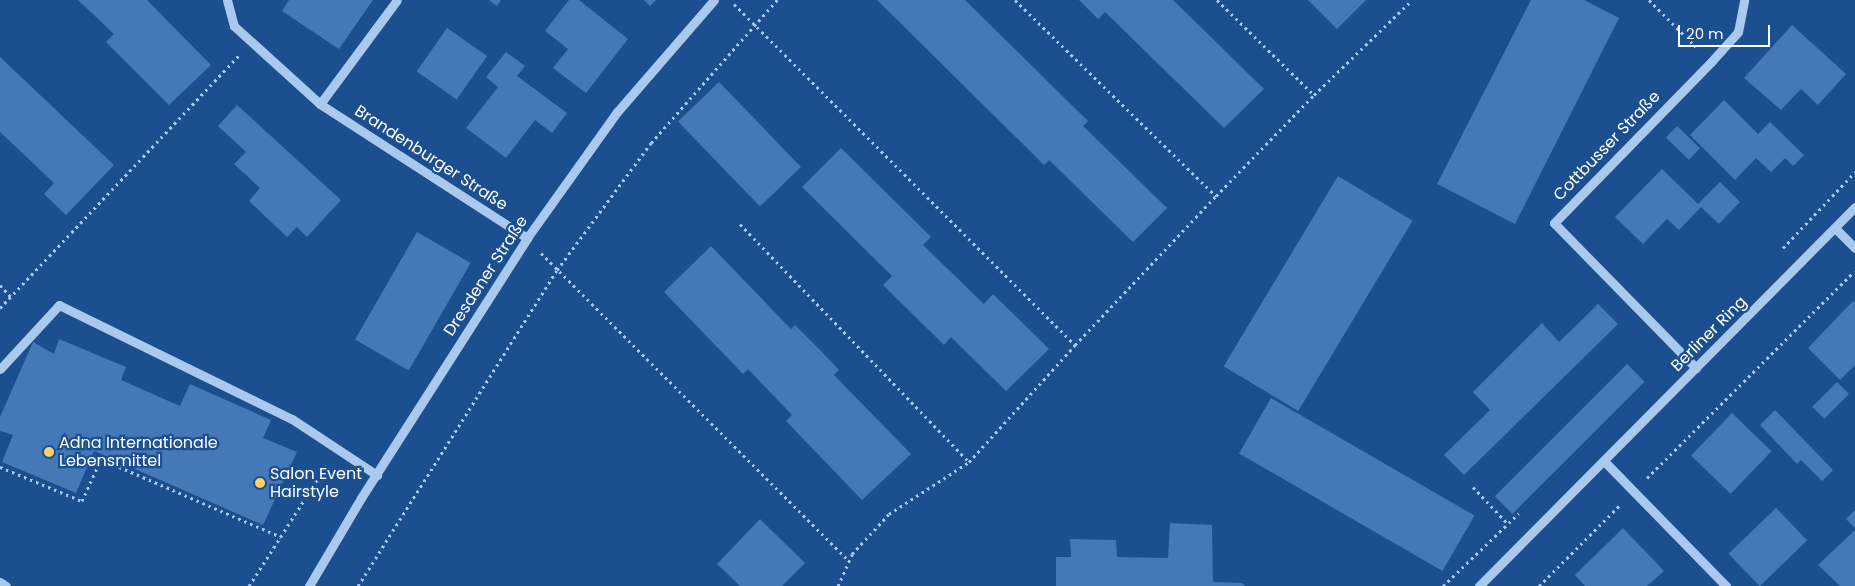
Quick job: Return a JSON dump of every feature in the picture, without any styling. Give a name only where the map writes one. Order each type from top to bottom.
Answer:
[{"type":"street","name":"Brandenburger Straße","points":[[227,0],[234,26],[250,43],[320,104],[527,238]]},
{"type":"street","points":[[320,104],[397,0]]},
{"type":"street","name":"Dresdener Straße","points":[[309,586],[527,238],[617,112],[714,0]]},
{"type":"street","name":"Cottbusser Straße","points":[[1696,368],[1554,222],[1738,32],[1744,0]]},
{"type":"street","name":"Berliner Ring","points":[[1479,586],[1855,207]]},
{"type":"street","points":[[1835,228],[1855,248]]},
{"type":"street","points":[[0,369],[59,305],[292,419],[377,476]]},
{"type":"street","points":[[1604,461],[1726,586]]},
{"type":"street","points":[[0,582],[6,586]]},
{"type":"path","points":[[730,0],[1075,345]]},
{"type":"path","points":[[358,586],[557,270],[651,143],[777,0]]},
{"type":"path","points":[[1015,0],[1216,196]]},
{"type":"path","points":[[1217,0],[1314,95]]},
{"type":"path","points":[[838,586],[852,554],[889,514],[969,462],[1075,345],[1216,196],[1314,95],[1412,0]]},
{"type":"path","points":[[1649,0],[1711,62]]},
{"type":"path","points":[[0,308],[250,43]]},
{"type":"path","points":[[740,224],[969,462]]},
{"type":"path","points":[[527,238],[849,561]]},
{"type":"path","points":[[1539,586],[1855,271]]},
{"type":"path","points":[[0,285],[11,296]]},
{"type":"path","points":[[249,586],[337,449]]},
{"type":"path","points":[[0,467],[82,501],[101,460],[281,537]]},
{"type":"path","points":[[1473,487],[1508,524]]},
{"type":"building","points":[[78,0],[147,0],[211,65],[169,105],[106,42],[114,34]]},
{"type":"building","points":[[289,0],[373,0],[339,49],[282,11]]},
{"type":"building","points":[[489,0],[501,0],[497,6]]},
{"type":"building","points":[[569,0],[579,0],[628,39],[586,93],[553,68],[568,49],[545,31]]},
{"type":"building","points":[[644,0],[656,0],[650,6]]},
{"type":"building","points":[[877,0],[965,0],[1088,121],[1083,126],[1167,208],[1133,242],[1049,160],[1044,165]]},
{"type":"building","points":[[1079,0],[1173,0],[1264,89],[1224,128],[1105,12],[1098,19]]},
{"type":"building","points":[[1308,0],[1366,0],[1337,29]]},
{"type":"building","points":[[1531,0],[1584,0],[1619,18],[1515,224],[1437,184]]},
{"type":"building","points":[[1792,25],[1846,74],[1818,105],[1801,89],[1781,110],[1744,78]]},
{"type":"building","points":[[447,28],[487,56],[457,100],[417,71]]},
{"type":"building","points":[[506,52],[525,66],[517,76],[567,113],[552,133],[535,120],[506,158],[466,128],[498,87],[486,77]]},
{"type":"building","points":[[0,57],[114,165],[66,215],[44,194],[54,183],[0,132]]},
{"type":"building","points":[[719,82],[801,167],[760,206],[678,122]]},
{"type":"building","points":[[1724,100],[1758,134],[1770,122],[1804,155],[1793,166],[1785,158],[1771,172],[1756,158],[1735,180],[1690,135]]},
{"type":"building","points":[[237,105],[341,200],[307,237],[297,227],[287,237],[249,201],[260,188],[234,164],[246,152],[218,126]]},
{"type":"building","points":[[1677,126],[1700,148],[1689,160],[1666,138]]},
{"type":"building","points":[[841,148],[931,237],[923,245],[984,304],[993,294],[1049,349],[1006,391],[951,337],[944,345],[883,285],[892,276],[802,187]]},
{"type":"building","points":[[1662,169],[1698,204],[1720,182],[1740,202],[1719,224],[1701,207],[1679,230],[1667,219],[1643,244],[1615,217]]},
{"type":"building","points":[[1338,176],[1413,221],[1298,411],[1224,366]]},
{"type":"building","points":[[417,232],[471,263],[409,370],[355,339]]},
{"type":"building","points":[[711,246],[791,329],[795,325],[819,349],[839,370],[834,375],[911,454],[862,500],[786,421],[792,415],[748,369],[743,374],[664,292]]},
{"type":"building","points":[[1853,301],[1855,303],[1855,365],[1840,380],[1808,348]]},
{"type":"building","points":[[1598,304],[1618,324],[1464,475],[1444,455],[1490,410],[1473,392],[1542,323],[1559,342]]},
{"type":"building","points":[[59,339],[126,367],[121,380],[180,406],[190,384],[271,420],[263,438],[297,452],[263,525],[94,451],[76,493],[2,462],[13,435],[0,431],[0,417],[33,342],[54,354]]},
{"type":"building","points":[[1627,364],[1645,382],[1512,514],[1495,496]]},
{"type":"building","points":[[1837,382],[1849,394],[1824,419],[1812,407]]},
{"type":"building","points":[[1271,398],[1475,516],[1443,571],[1239,453]]},
{"type":"building","points":[[1775,410],[1833,470],[1822,481],[1801,460],[1797,464],[1760,425]]},
{"type":"building","points":[[1732,413],[1772,451],[1731,494],[1691,455]]},
{"type":"building","points":[[1776,508],[1807,540],[1760,586],[1729,554]]},
{"type":"building","points":[[1855,510],[1855,528],[1846,519]]},
{"type":"building","points":[[760,519],[805,563],[782,586],[740,586],[717,564]]},
{"type":"building","points":[[1170,523],[1212,525],[1213,582],[1242,583],[1245,586],[1056,586],[1056,557],[1071,557],[1070,539],[1116,540],[1117,557],[1168,558]]},
{"type":"building","points":[[1623,528],[1664,571],[1647,586],[1585,586],[1575,575]]},
{"type":"building","points":[[1855,530],[1855,586],[1840,586],[1818,565]]},
{"type":"place","name":"Adna Internationale Lebensmittel","points":[[49,452]]},
{"type":"place","name":"Salon Event Hairstyle","points":[[260,483]]}]
